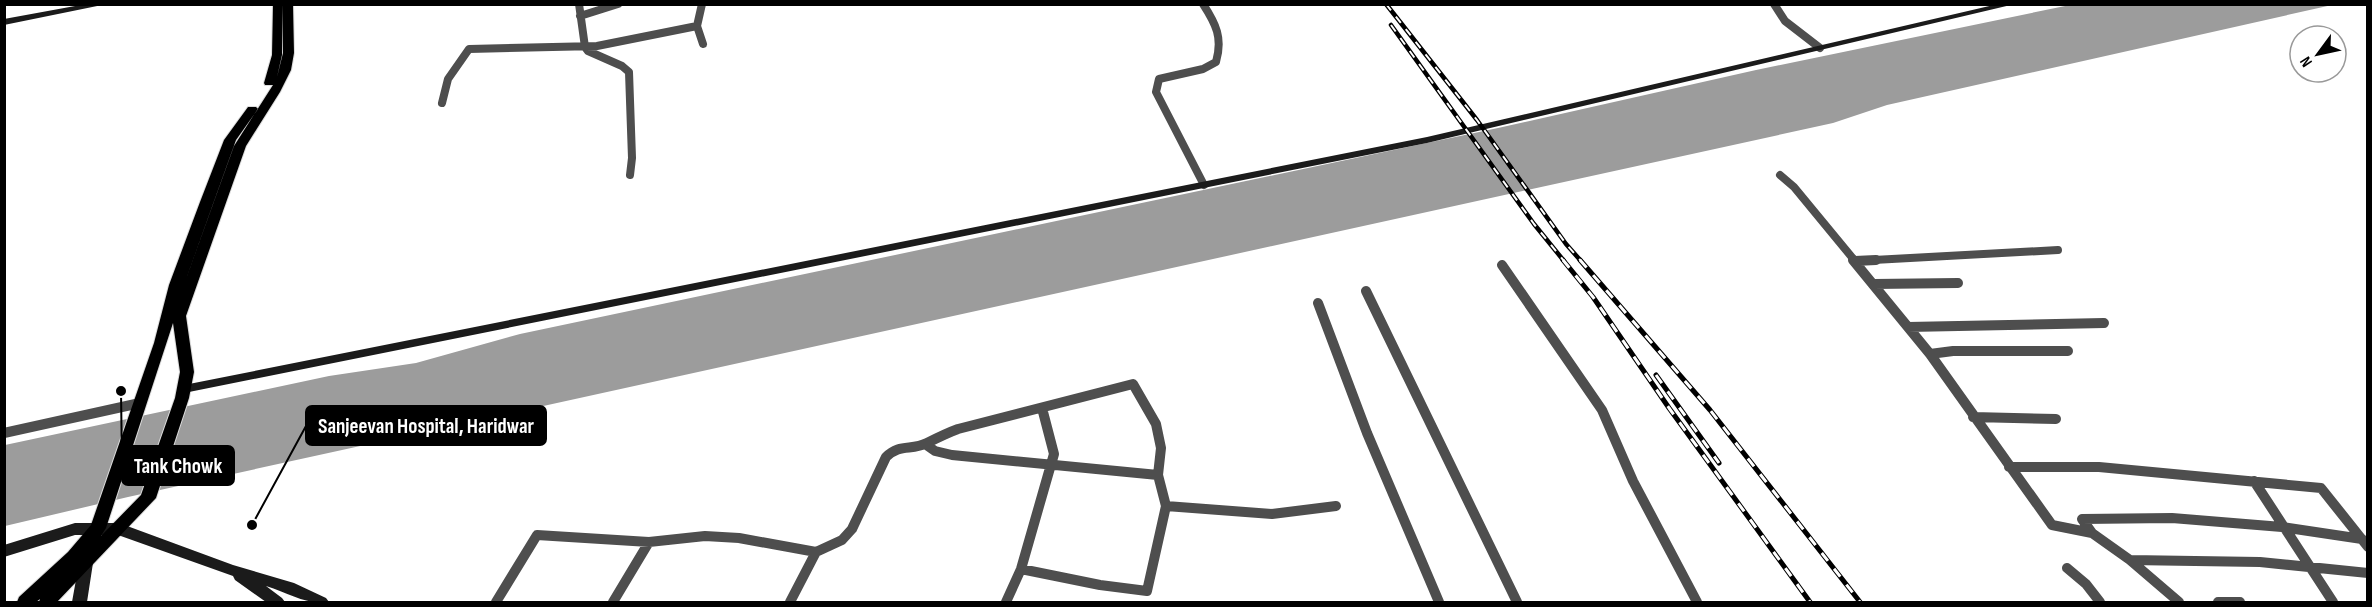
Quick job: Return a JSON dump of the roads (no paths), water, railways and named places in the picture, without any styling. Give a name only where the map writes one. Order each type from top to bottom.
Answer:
[{"type":"main road","points":[[25,603],[74,557],[98,528],[161,343],[176,285],[230,140],[266,90],[275,71],[278,4]]},
{"type":"main road","points":[[47,603],[148,498],[183,394],[187,372],[179,316],[240,146],[283,77],[288,60],[288,4]]},
{"type":"street","points":[[4,22],[103,4]]},
{"type":"street","points":[[579,4],[585,47],[588,51],[622,66],[629,72],[632,158],[630,175]]},
{"type":"street","points":[[580,16],[618,4]]},
{"type":"street","points":[[702,4],[698,26],[703,44]]},
{"type":"street","points":[[1203,4],[1220,32],[1221,49],[1216,62],[1203,69],[1165,76],[1159,80],[1156,92],[1204,185]]},
{"type":"street","points":[[1774,4],[1785,21],[1820,48]]},
{"type":"street","points":[[183,394],[1427,140],[2011,4]]},
{"type":"street","points":[[442,104],[448,79],[468,49],[585,47],[698,26]]},
{"type":"street","points":[[1780,175],[1794,187],[1930,354],[2052,525],[2092,532]]},
{"type":"street","points":[[1855,261],[2058,250]]},
{"type":"street","points":[[1502,266],[1602,410],[1633,481],[1697,603]]},
{"type":"street","points":[[1874,284],[1958,283]]},
{"type":"street","points":[[1366,291],[1517,603]]},
{"type":"street","points":[[1318,303],[1366,433],[1439,603]]},
{"type":"street","points":[[1908,327],[2104,323]]},
{"type":"street","points":[[1930,354],[1953,351],[2068,351]]},
{"type":"street","points":[[496,603],[537,535],[649,542],[705,536],[739,538],[816,552],[842,540],[852,529],[886,457],[894,449],[925,444],[935,437],[958,429],[1133,384],[1156,424],[1161,448],[1158,475],[1166,506],[1147,591],[1117,590],[1080,579],[1021,569]]},
{"type":"street","points":[[4,433],[138,408]]},
{"type":"street","points":[[1006,603],[1021,569],[1052,465],[1054,454],[1042,408]]},
{"type":"street","points":[[1973,417],[2056,419]]},
{"type":"street","points":[[925,444],[936,451],[952,455],[1158,475]]},
{"type":"street","points":[[2009,467],[2099,467],[2321,488],[2365,542]]},
{"type":"street","points":[[2254,481],[2333,603]]},
{"type":"street","points":[[1166,506],[1272,514],[1336,506]]},
{"type":"street","points":[[2179,603],[2130,560],[2092,532],[2082,519],[2172,518],[2282,527],[2365,542]]},
{"type":"street","points":[[4,550],[75,529],[119,529],[231,570],[289,587],[321,603]]},
{"type":"street","points":[[613,603],[649,542]]},
{"type":"street","points":[[790,603],[816,552]]},
{"type":"street","points":[[2130,560],[2260,562],[2367,573]]},
{"type":"street","points":[[79,603],[86,562]]},
{"type":"street","points":[[2067,568],[2086,584],[2100,603]]},
{"type":"street","points":[[231,570],[277,603]]},
{"type":"street","points":[[2218,603],[2220,601],[2240,603]]},
{"type":"railway","points":[[1386,4],[1477,120],[1566,244],[1581,261]]},
{"type":"railway","points":[[1391,25],[1534,224],[1564,261]]},
{"type":"railway","points":[[1563,260],[1593,297],[1669,408],[1810,602]]},
{"type":"railway","points":[[1580,260],[1710,410],[1860,602]]},
{"type":"railway","points":[[1656,375],[1719,463]]},
{"type":"place","name":"Tank Chowk","points":[[121,391]]},
{"type":"place","name":"Sanjeevan Hospital, Haridwar","points":[[252,525]]}]
